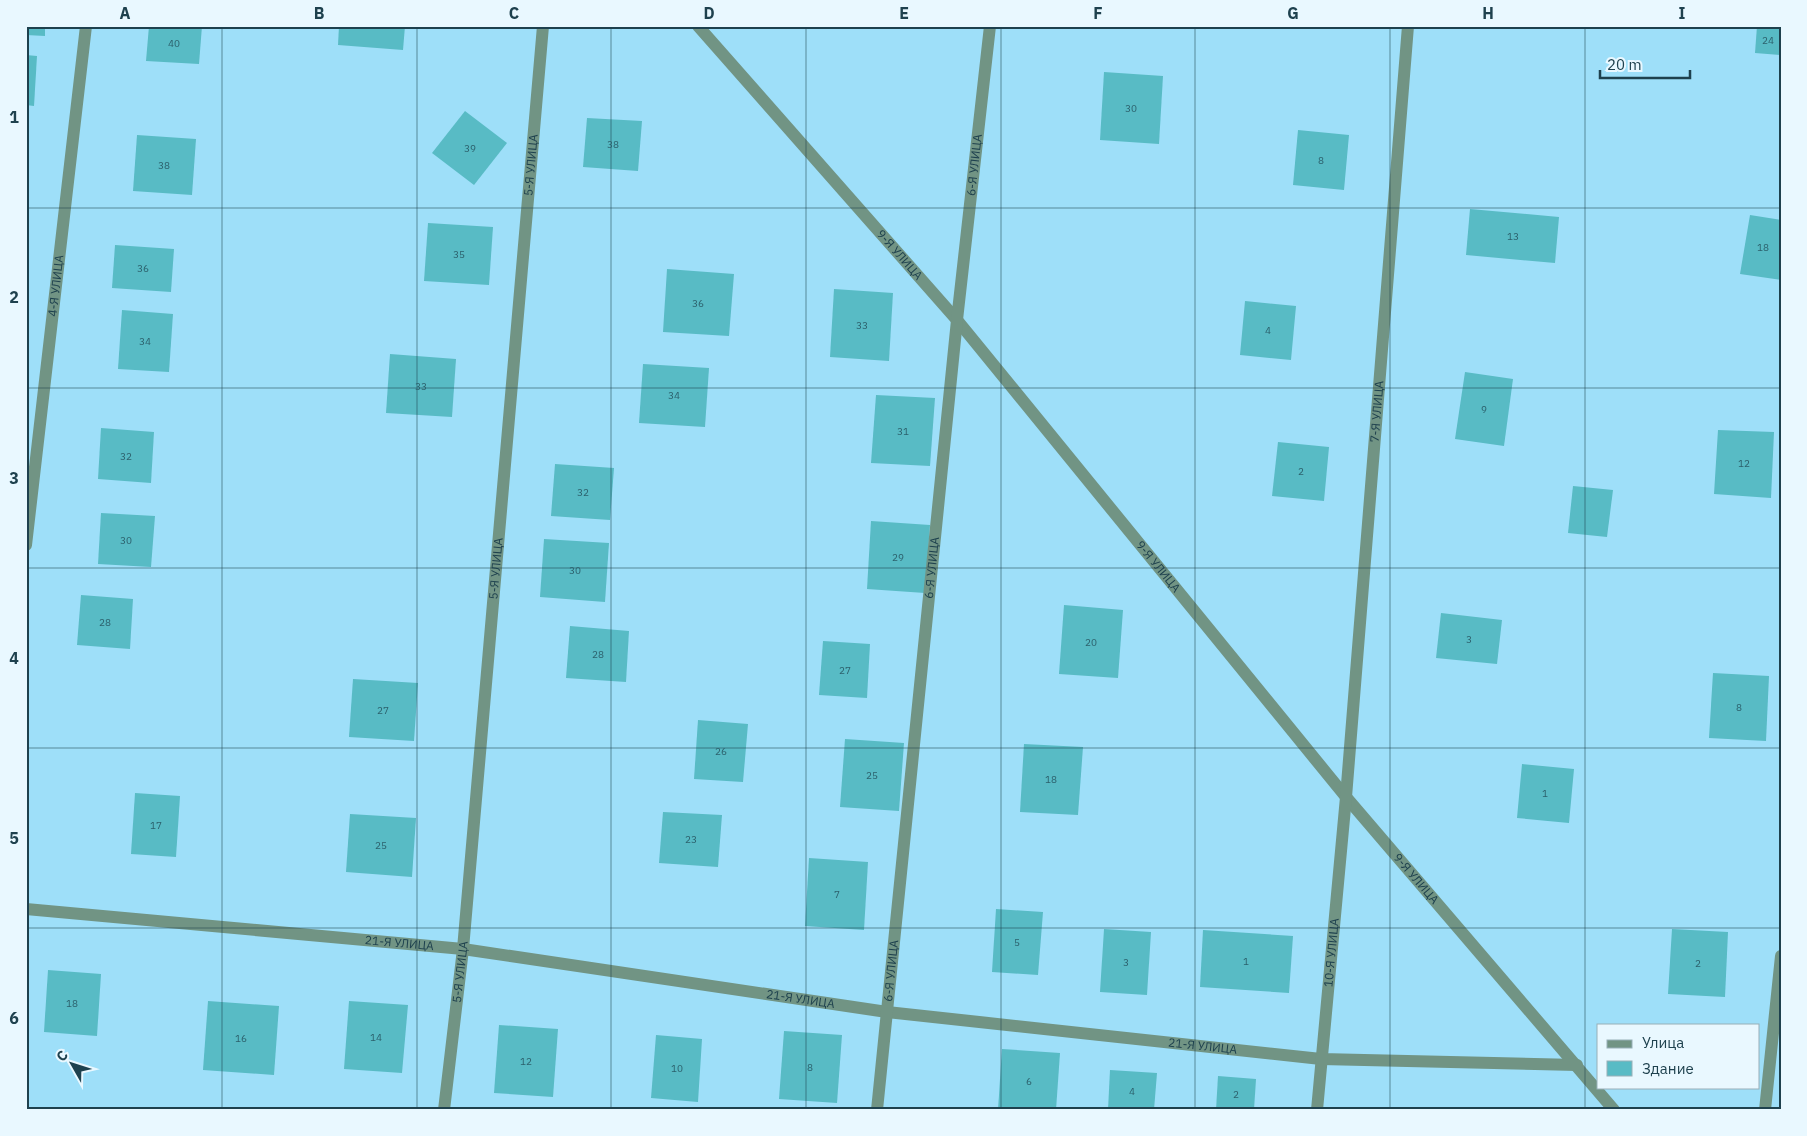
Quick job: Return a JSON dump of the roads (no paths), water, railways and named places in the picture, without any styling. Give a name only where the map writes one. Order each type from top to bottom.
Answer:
[{"type":"street","name":"4-Я УЛИЦА","points":[[26,545],[86,26]]},
{"type":"street","name":"5-Я УЛИЦА","points":[[444,1110],[462,948],[543,26]]},
{"type":"street","name":"9-Я УЛИЦА","points":[[698,26],[957,320],[1346,797],[1614,1110]]},
{"type":"street","name":"6-Я УЛИЦА","points":[[877,1110],[957,320],[990,26]]},
{"type":"street","name":"7-Я УЛИЦА","points":[[1346,797],[1408,26]]},
{"type":"street","name":"10-Я УЛИЦА","points":[[1317,1110],[1346,797]]},
{"type":"street","name":"21-Я УЛИЦА","points":[[26,909],[462,948],[887,1012],[1321,1058],[1577,1065]]},
{"type":"street","points":[[1765,1110],[1781,956]]}]
